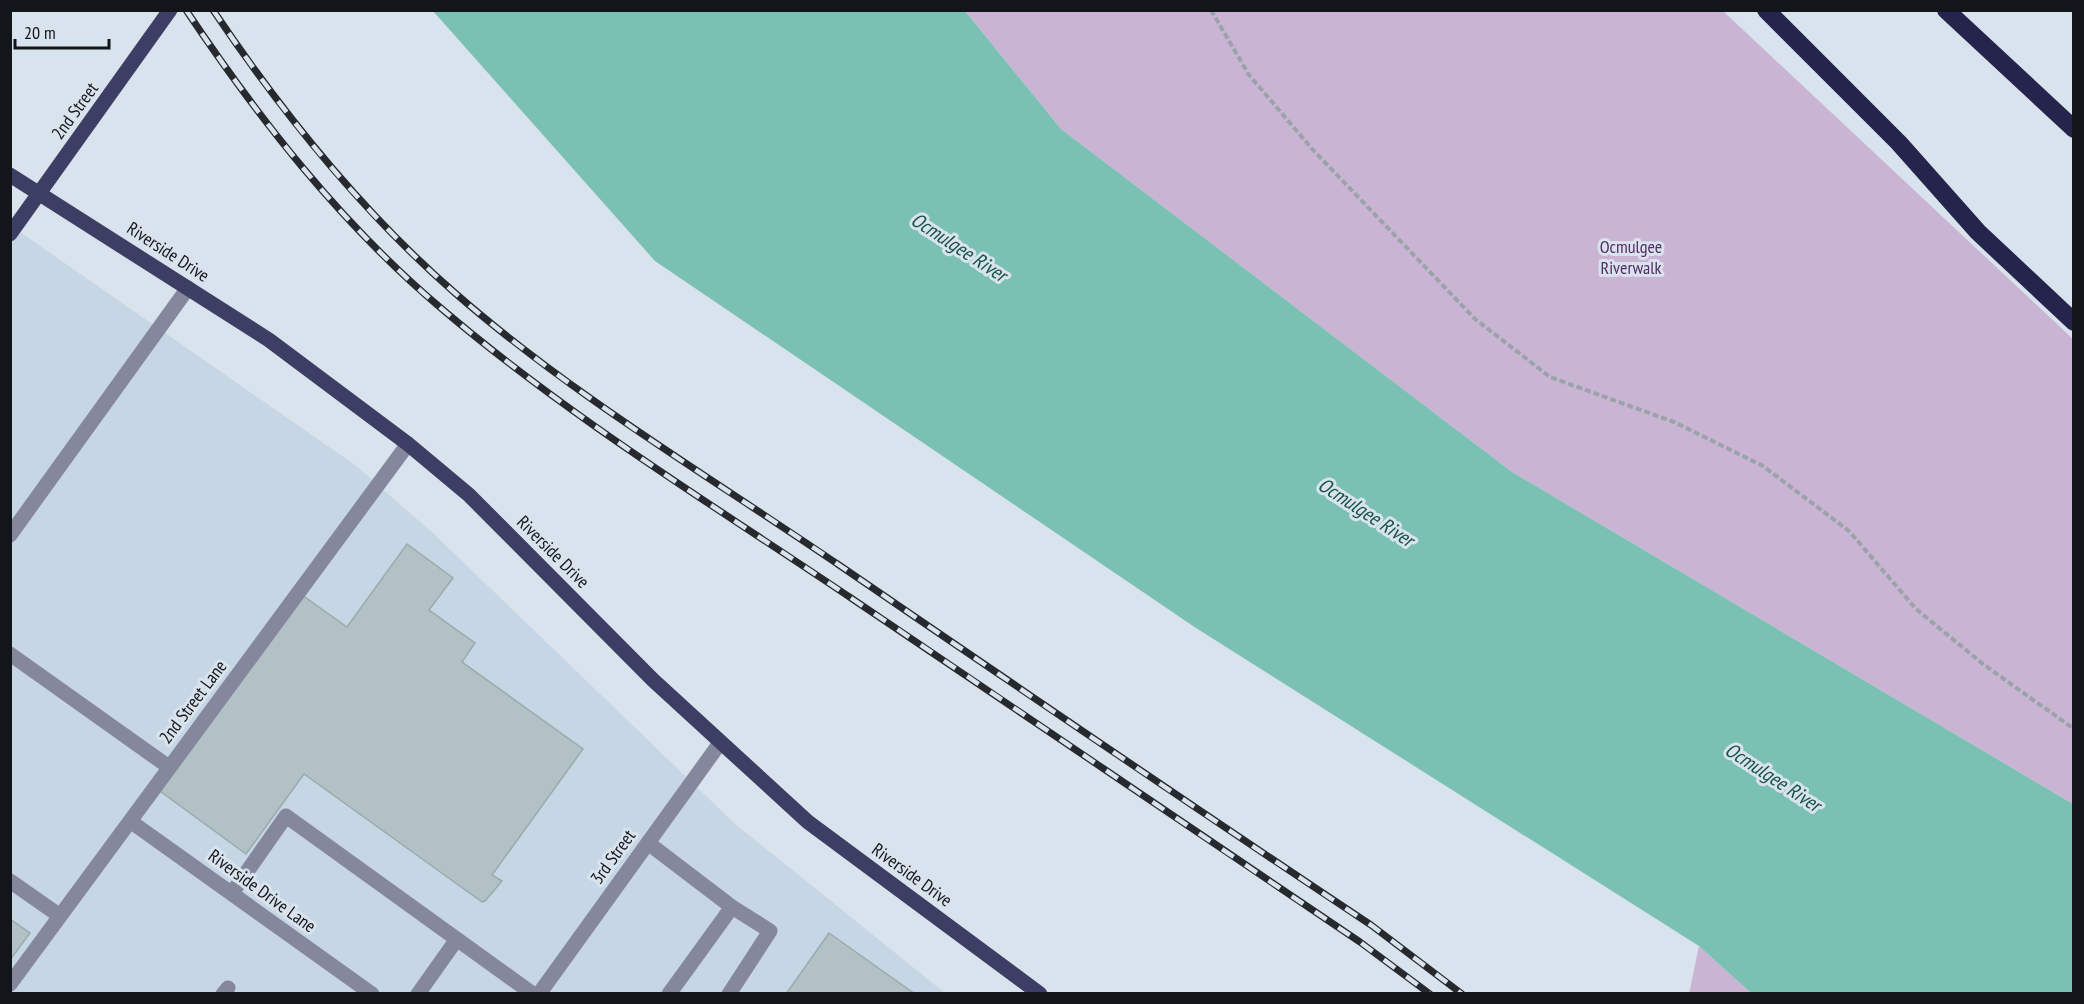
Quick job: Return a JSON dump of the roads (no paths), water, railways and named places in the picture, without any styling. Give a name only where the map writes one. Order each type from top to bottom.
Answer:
[{"type":"highway","points":[[1766,10],[1899,143],[1978,232],[2073,321]]},
{"type":"highway","points":[[1946,10],[2073,129]]},
{"type":"main road","name":"2nd Street","points":[[10,234],[170,10]]},
{"type":"main road","name":"Riverside Drive","points":[[10,175],[269,340],[408,444],[469,495],[653,680],[808,822],[1040,993]]},
{"type":"street","points":[[10,535],[188,288]]},
{"type":"street","name":"2nd Street Lane","points":[[10,984],[408,444]]},
{"type":"street","points":[[10,654],[169,767]]},
{"type":"street","name":"3rd Street","points":[[538,993],[720,743]]},
{"type":"street","points":[[232,893],[286,816],[533,993]]},
{"type":"street","name":"Riverside Drive Lane","points":[[130,821],[372,993]]},
{"type":"street","points":[[648,843],[732,907],[770,931],[729,993]]},
{"type":"street","points":[[10,881],[60,916]]},
{"type":"street","points":[[669,993],[732,907]]},
{"type":"street","points":[[418,993],[457,939]]},
{"type":"water","name":"Ocmulgee River","points":[[433,11],[965,11],[1061,129],[1512,472],[2073,804],[2073,993],[1751,993],[1699,946],[1196,628],[655,261]]},
{"type":"railway","points":[[186,10],[272,130],[336,206],[405,276],[490,349],[642,459],[1360,942],[1430,994]]},
{"type":"railway","points":[[213,10],[267,87],[356,195],[420,262],[500,331],[643,435],[1371,925],[1462,994]]},
{"type":"park label","name":"Ocmulgee Riverwalk","points":[[1631,257]]}]
